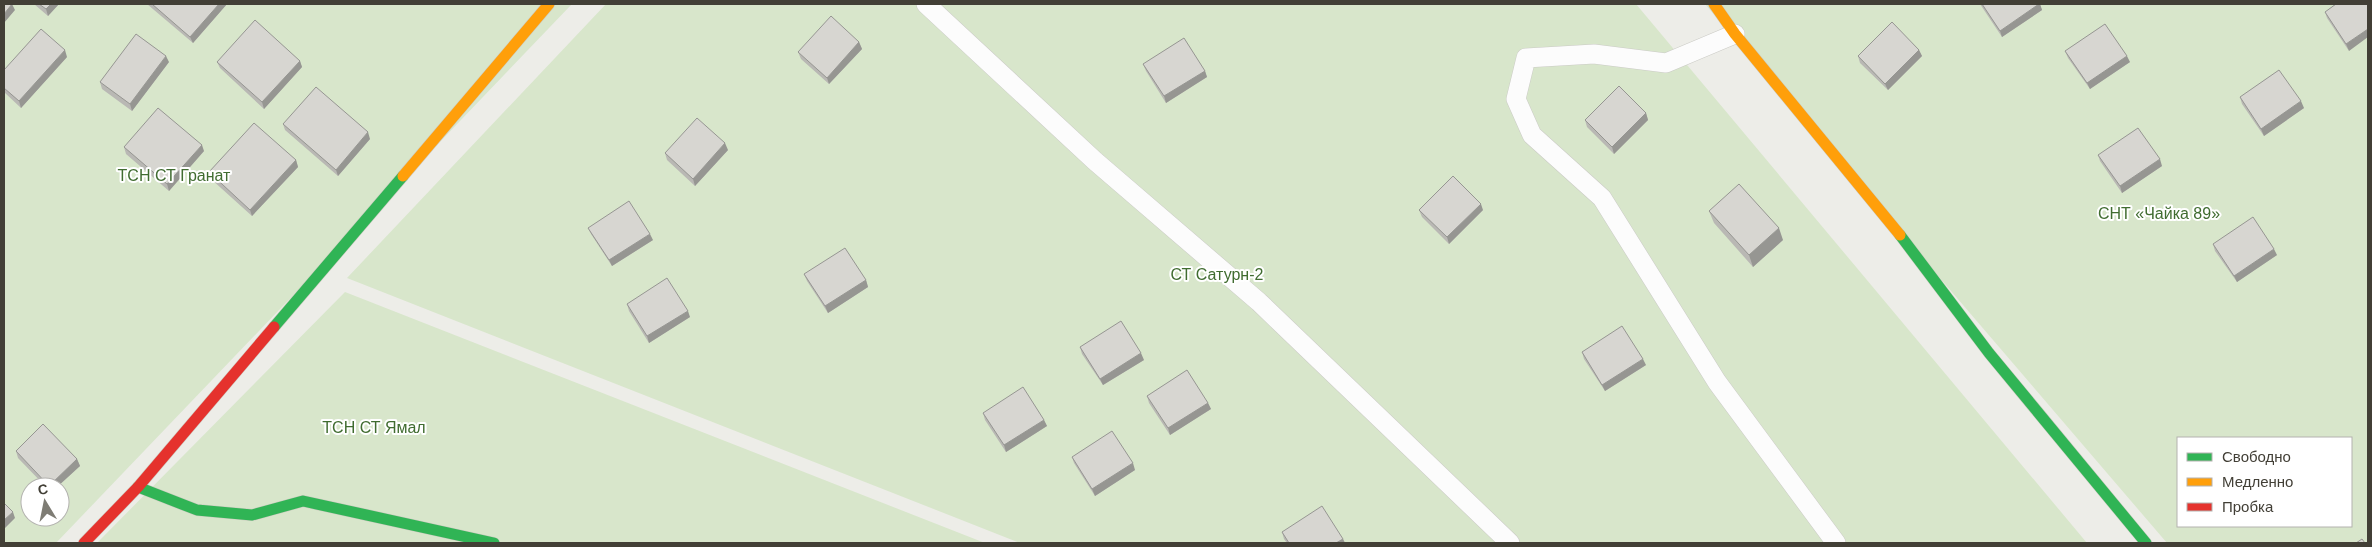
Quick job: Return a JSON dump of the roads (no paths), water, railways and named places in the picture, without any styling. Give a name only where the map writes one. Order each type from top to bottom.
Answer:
[{"type":"street","points":[[84,543],[138,487],[549,4]]},
{"type":"street","points":[[1714,4],[1735,34],[1880,208],[1989,354],[2146,543]]},
{"type":"street","points":[[138,487],[197,510],[252,515],[303,501],[494,543]]},
{"type":"lane","points":[[926,4],[1095,161],[1259,302],[1510,543]]},
{"type":"lane","points":[[1735,34],[1666,63],[1594,54],[1526,58],[1516,99],[1532,135],[1602,198],[1717,382],[1836,543]]},
{"type":"park label","name":"ТСН СТ Гранат","points":[[174,175]]},
{"type":"park label","name":"СНТ «Чайка 89»","points":[[2159,213]]},
{"type":"park label","name":"СТ Сатурн-2","points":[[1217,274]]},
{"type":"park label","name":"ТСН СТ Ямал","points":[[374,427]]}]
